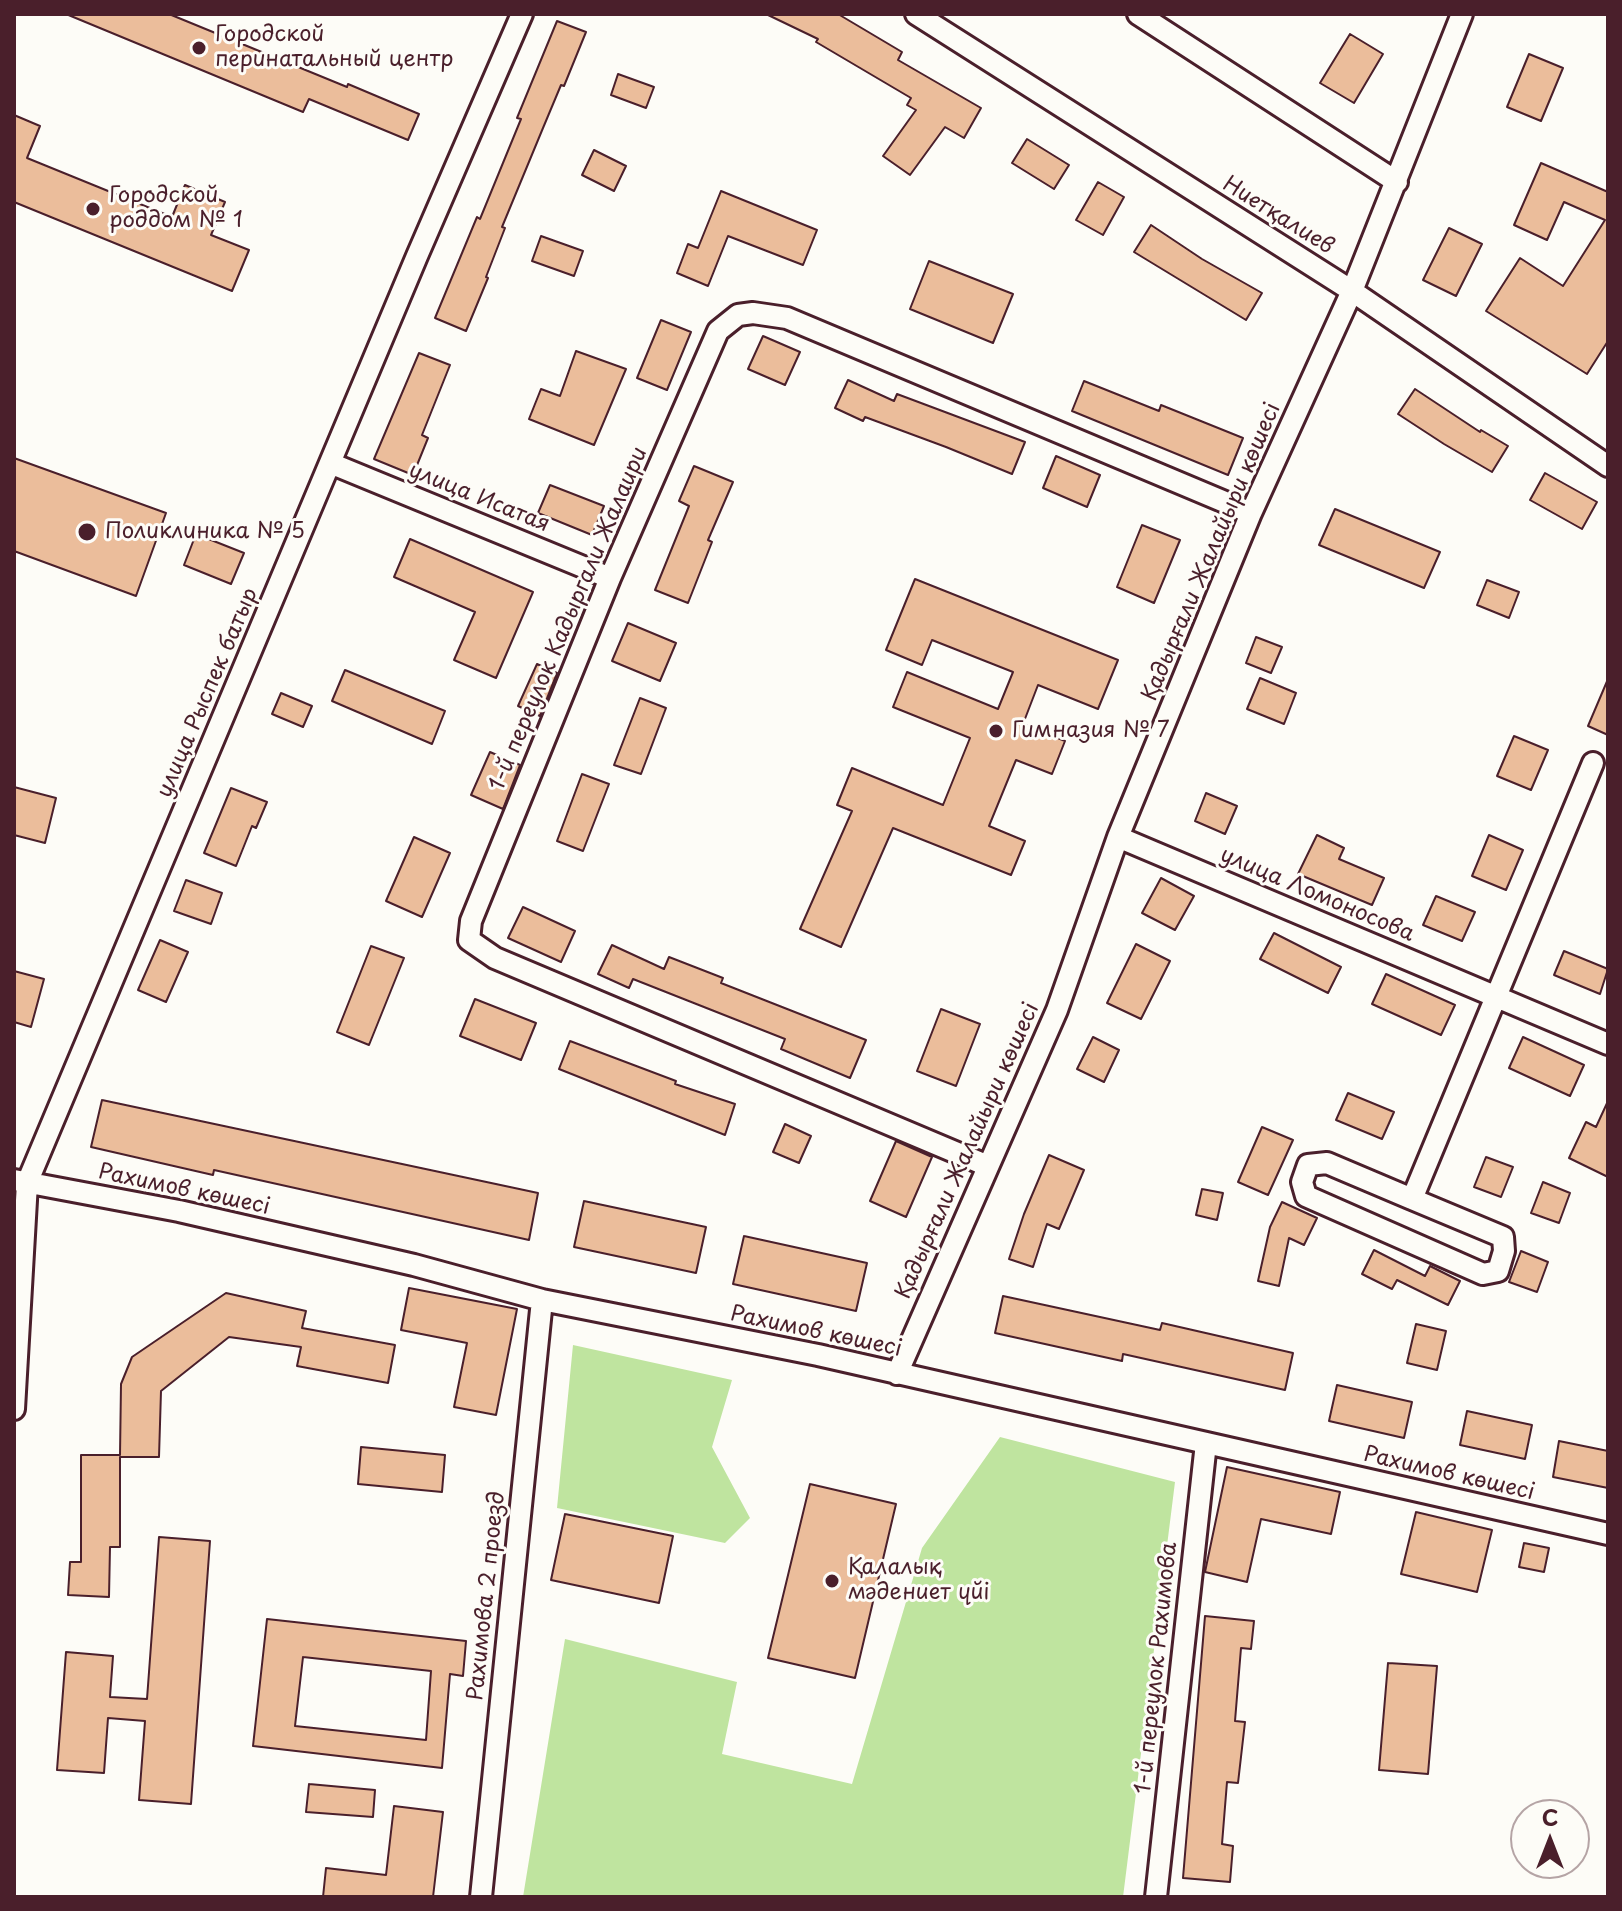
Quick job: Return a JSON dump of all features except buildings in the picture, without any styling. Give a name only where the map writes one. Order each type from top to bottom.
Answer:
[{"type":"street","name":"улица Рыспек батыр","points":[[14,1409],[20,1182],[522,14]]},
{"type":"street","name":"Ниетқалиев","points":[[916,14],[1352,291],[1608,466]]},
{"type":"street","points":[[1138,14],[1397,182]]},
{"type":"street","name":"Қадырғали Жалайыри көшесі","points":[[897,1374],[1057,1010],[1118,837],[1251,513],[1352,291],[1462,14]]},
{"type":"street","name":"1-й переулок Кадыргали Жалаири","points":[[988,1166],[495,958],[469,940],[471,921],[610,578],[718,331],[738,315],[753,313],[787,318],[1251,513]]},
{"type":"street","name":"улица Исатая","points":[[330,463],[610,578]]},
{"type":"street","points":[[1412,1199],[1593,763]]},
{"type":"street","name":"улица Ломоносова","points":[[1118,837],[1608,1044]]},
{"type":"street","points":[[1327,1163],[1412,1199],[1503,1237],[1504,1251],[1498,1271],[1483,1274],[1306,1196],[1302,1182],[1308,1165],[1327,1163]]},
{"type":"street","name":"Рахимов көшесі","points":[[20,1182],[194,1214],[414,1265],[542,1300],[818,1355],[1608,1534]]},
{"type":"street","name":"Рахимова 2 проезд","points":[[481,1897],[542,1300]]},
{"type":"street","name":"1-й переулок Рахимова","points":[[1156,1897],[1206,1443]]},
{"type":"green space","points":[[573,1345],[732,1380],[712,1447],[750,1518],[725,1543],[557,1508]]},
{"type":"green space","points":[[1000,1437],[1175,1482],[1123,1897],[523,1897],[565,1639],[737,1682],[722,1754],[852,1784],[922,1548]]},
{"type":"place","name":"Городской перинатальный центр","points":[[199,48]]},
{"type":"place","name":"Городской роддом № 1","points":[[93,209]]},
{"type":"place","name":"Поликлиника № 5","points":[[87,532]]},
{"type":"place","name":"Гимназия № 7","points":[[996,731]]},
{"type":"place","name":"Қалалық мәдениет үйі","points":[[832,1581]]}]
